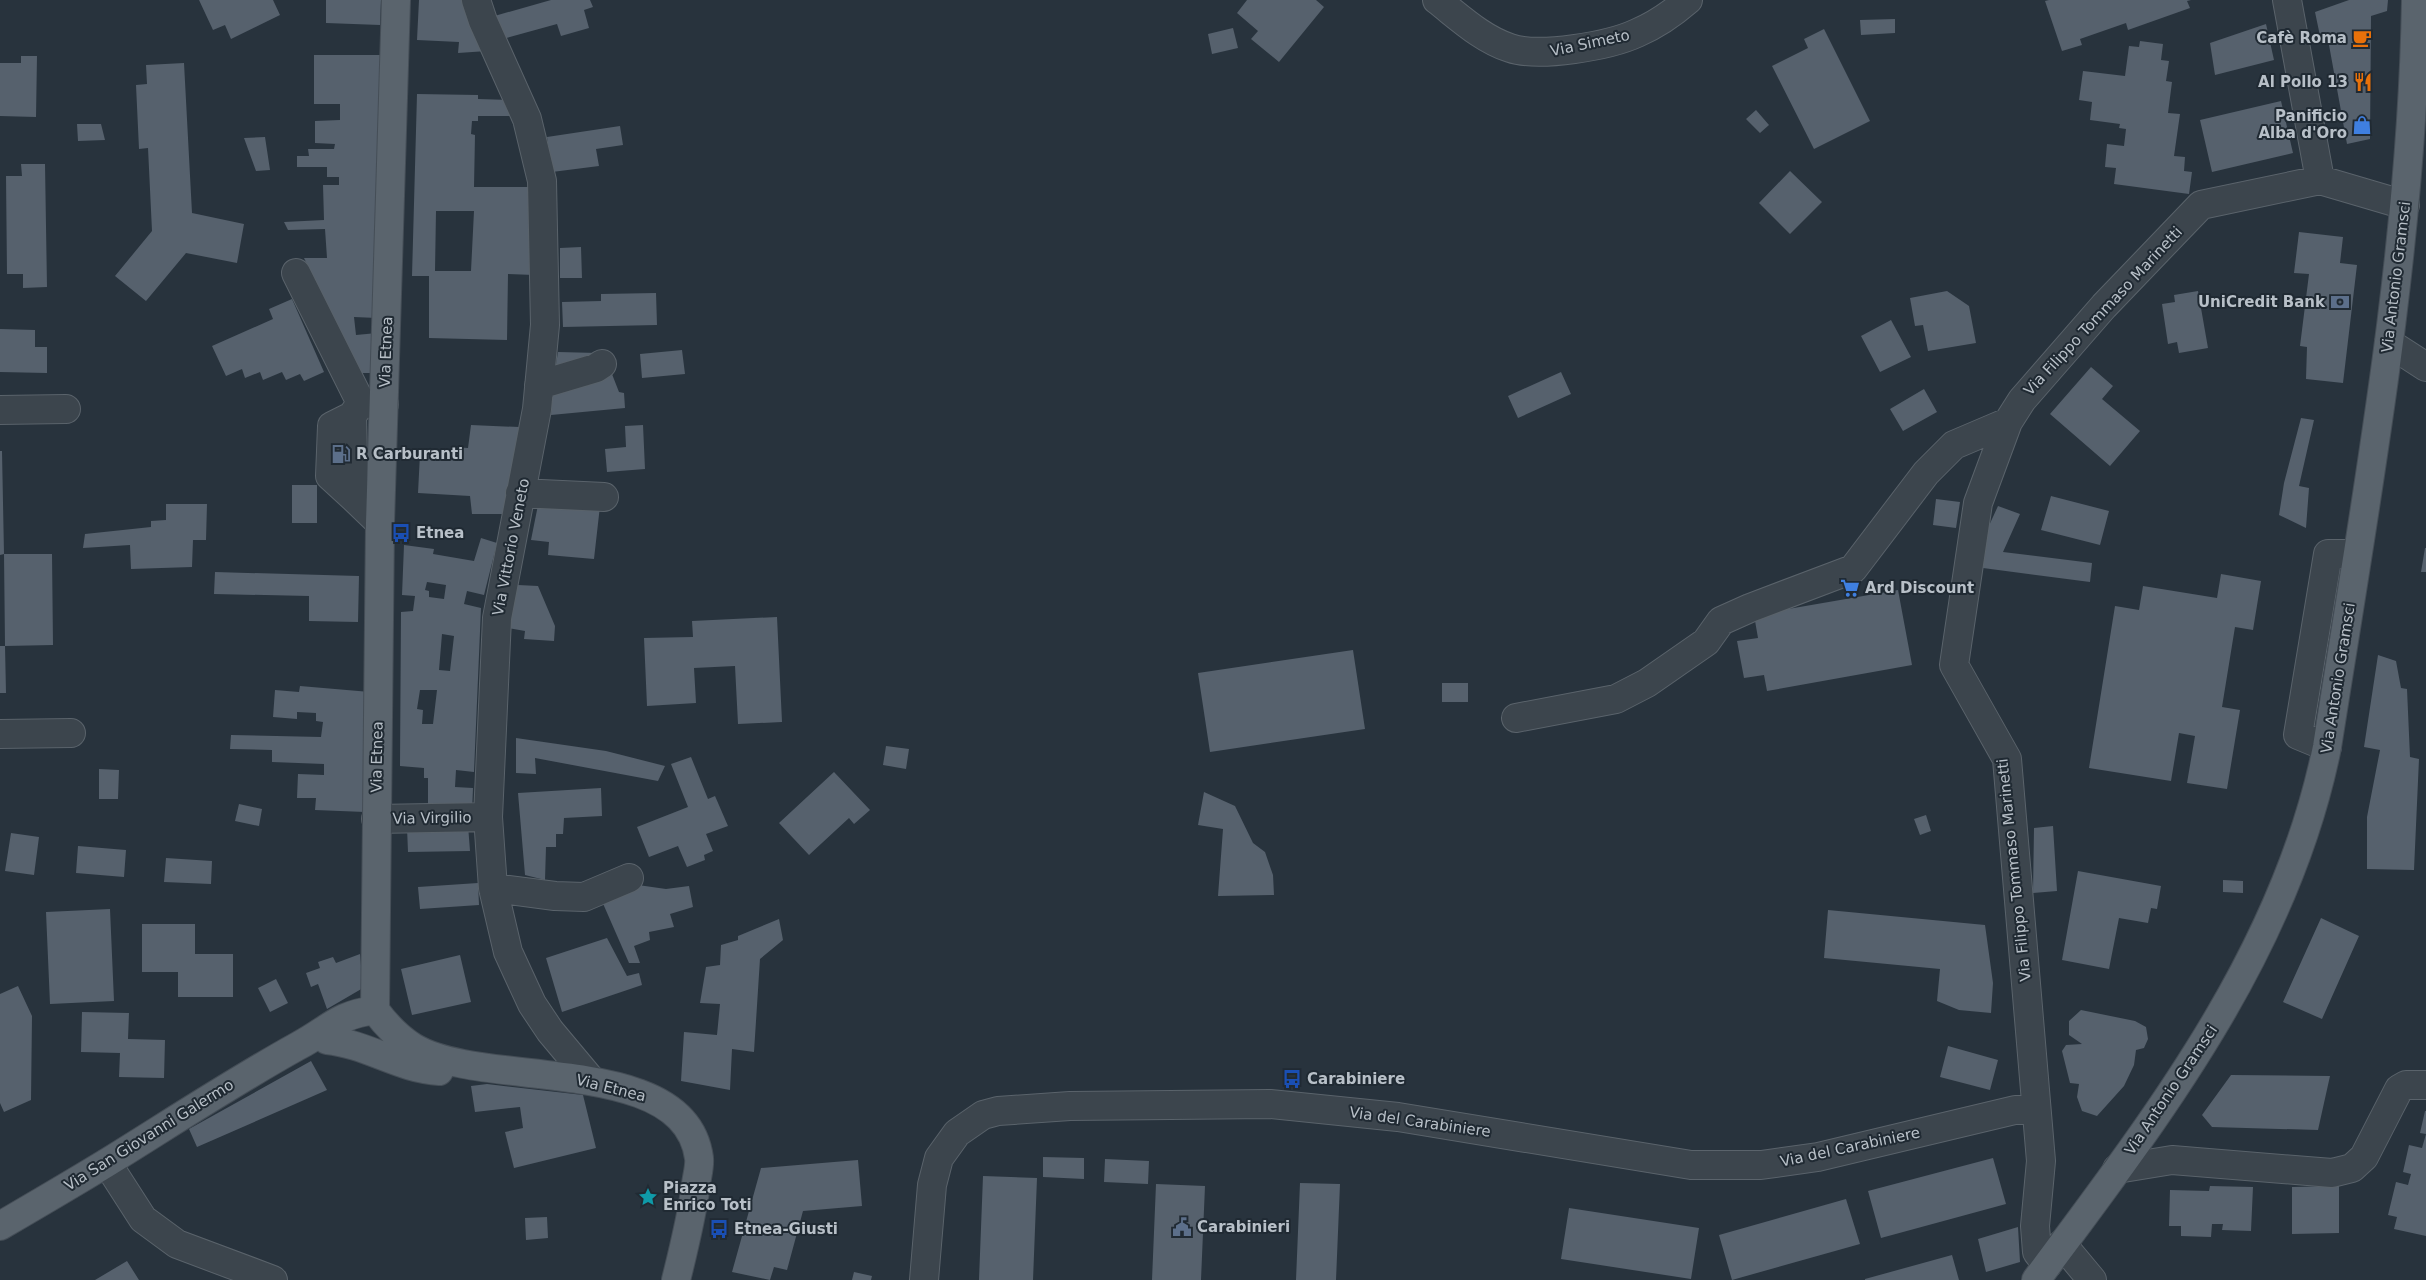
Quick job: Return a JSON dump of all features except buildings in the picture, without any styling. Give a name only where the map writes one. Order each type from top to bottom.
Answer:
[{"type":"main road","name":"Via Etnea","points":[[396,0],[366,408],[380,523],[376,819],[376,1010],[390,1029],[414,1048],[440,1057],[498,1070],[591,1080],[641,1093],[667,1106],[686,1123],[695,1140],[699,1159],[694,1206],[676,1280]]},
{"type":"main road","name":"Via Antonio Gramsci","points":[[2048,1263],[2188,1069],[2236,990],[2270,920],[2292,868],[2317,796],[2327,747],[2389,343],[2405,205],[2420,112],[2416,0]]},
{"type":"main road","points":[[299,1046],[350,1035],[360,1029],[376,1010]]},
{"type":"main road","points":[[299,1046],[337,1020],[354,1012],[376,1010]]},
{"type":"main road","points":[[327,1040],[362,1047],[430,1071],[498,1070]]},
{"type":"main road","name":"Via San Giovanni Galermo","points":[[0,1226],[107,1163],[197,1105],[299,1046]]},
{"type":"street","name":"Via Vittorio Veneto","points":[[476,0],[483,21],[527,119],[542,180],[545,325],[537,409],[497,618],[488,817],[493,888],[508,952],[532,1004],[550,1031],[591,1080]]},
{"type":"street","name":"Via Simeto","points":[[1437,0],[1489,39],[1511,49],[1543,53],[1589,46],[1636,34],[1673,12],[1688,0]]},
{"type":"street","points":[[2287,0],[2320,180]]},
{"type":"street","name":"Via Filippo Tommaso Marinetti","points":[[2092,1280],[2048,1263],[2037,1252],[2035,1226],[2041,1161],[2035,1110],[2006,759],[1954,665],[1978,503],[2008,422],[2022,400],[2104,306],[2201,205],[2320,180],[2405,205]]},
{"type":"street","points":[[296,273],[366,408],[354,498],[380,523]]},
{"type":"street","points":[[2389,343],[2426,367]]},
{"type":"street","points":[[539,385],[596,368],[602,364]]},
{"type":"street","points":[[0,410],[66,409]]},
{"type":"street","points":[[1516,718],[1616,699],[1647,683],[1706,642],[1721,621],[1853,569],[1926,473],[1954,445],[2008,422]]},
{"type":"street","points":[[520,493],[604,497]]},
{"type":"street","points":[[0,734],[71,733]]},
{"type":"street","name":"Via Virgilio","points":[[376,819],[488,817]]},
{"type":"street","points":[[493,888],[555,896],[584,897],[629,878]]},
{"type":"street","points":[[2117,1169],[2172,1160],[2332,1173],[2352,1168],[2364,1157],[2400,1089],[2406,1085],[2426,1085]]},
{"type":"street","name":"Via del Carabiniere","points":[[924,1280],[932,1185],[939,1158],[957,1133],[984,1115],[998,1111],[1070,1106],[1270,1104],[1398,1117],[1691,1165],[1761,1165],[1818,1157],[2016,1110],[2035,1110]]},
{"type":"street","points":[[107,1163],[143,1219],[178,1244],[273,1280]]},
{"type":"place","name":"Cafè Roma","points":[[2362,38]]},
{"type":"place","name":"Al Pollo 13","points":[[2363,82]]},
{"type":"place","name":"Panificio Alba d'Oro","points":[[2362,125]]},
{"type":"place","name":"UniCredit Bank","points":[[2340,302]]},
{"type":"place","name":"R Carburanti","points":[[341,454]]},
{"type":"place","name":"Etnea","points":[[401,533]]},
{"type":"place","name":"Ard Discount","points":[[1850,588]]},
{"type":"place","name":"Carabiniere","points":[[1292,1079]]},
{"type":"place","name":"Piazza Enrico Toti","points":[[648,1197]]},
{"type":"place","name":"Carabinieri","points":[[1182,1227]]},
{"type":"place","name":"Etnea-Giusti","points":[[719,1229]]}]
